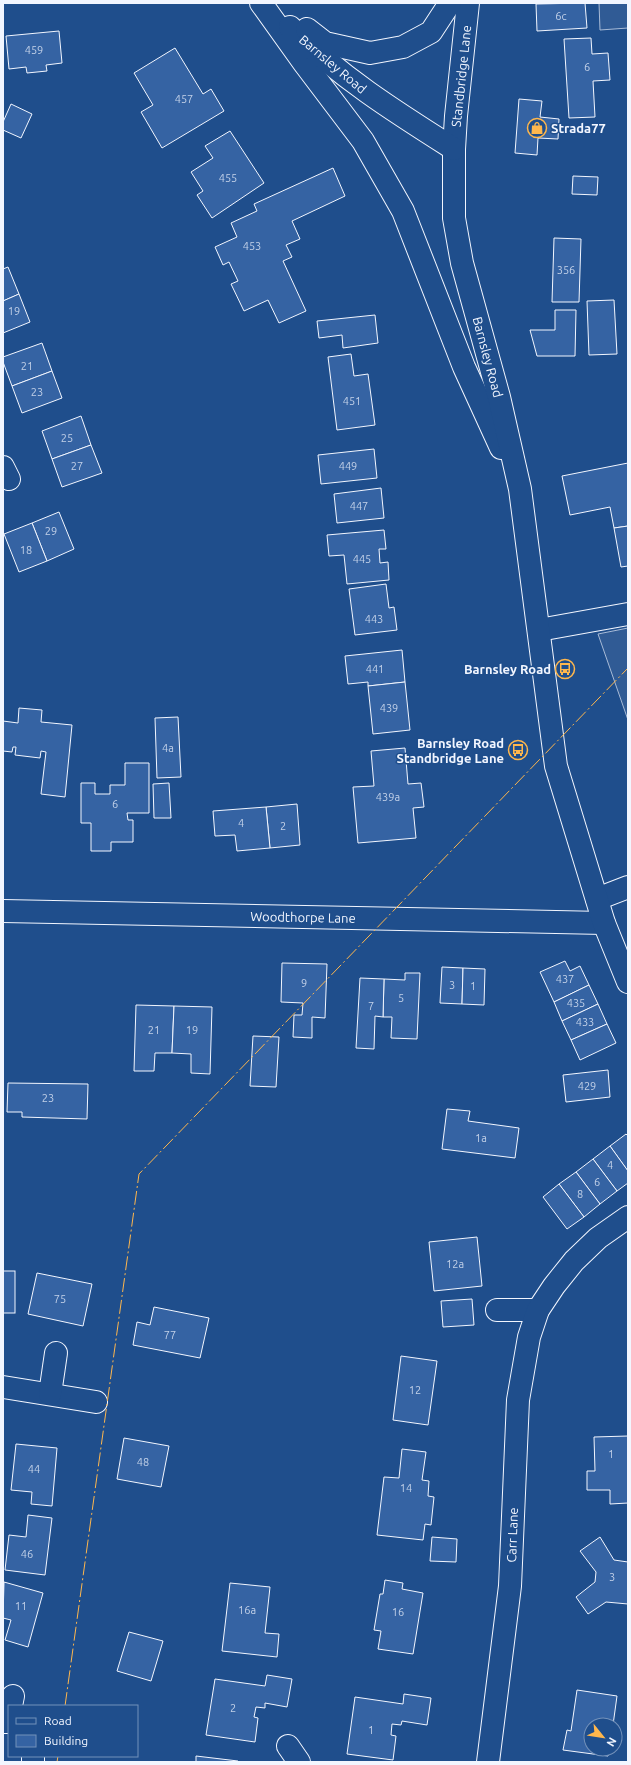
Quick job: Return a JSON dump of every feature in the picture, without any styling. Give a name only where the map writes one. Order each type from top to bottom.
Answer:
[{"type":"main road","points":[[261,3],[304,63],[364,140],[403,211],[464,367],[520,489]]},
{"type":"main road","name":"Barnsley Road","points":[[266,3],[306,43],[380,102],[454,149],[454,218],[462,263],[499,397],[520,489],[556,766],[604,923],[628,982]]},
{"type":"main road","points":[[273,3],[325,43],[370,53],[403,47],[431,32],[450,3]]},
{"type":"main road","name":"Standbridge Lane","points":[[454,149],[468,3]]},
{"type":"main road","points":[[539,630],[628,614]]},
{"type":"main road","points":[[597,899],[628,886]]},
{"type":"main road","name":"Woodthorpe Lane","points":[[3,911],[604,923]]},
{"type":"main road","name":"Carr Lane","points":[[488,1762],[510,1586],[518,1400],[529,1337],[538,1310],[554,1286],[574,1261],[598,1238],[628,1217]]},
{"type":"main road","points":[[498,1310],[538,1310]]},
{"type":"main road","points":[[50,1394],[56,1354]]},
{"type":"main road","points":[[3,1388],[96,1402]]},
{"type":"shaded area","points":[[599,3],[628,3],[628,28],[600,30]]},
{"type":"shaded area","points":[[628,628],[628,720],[598,634]]},
{"type":"building","points":[[585,3],[587,28],[537,31],[536,4]]},
{"type":"building","points":[[59,31],[62,63],[46,65],[47,71],[27,73],[26,67],[9,69],[6,36]]},
{"type":"building","points":[[591,38],[592,54],[608,53],[610,80],[593,81],[595,117],[569,118],[564,39]]},
{"type":"building","points":[[175,48],[203,94],[211,89],[224,111],[162,148],[141,112],[153,105],[134,73]]},
{"type":"building","name":"Strada77","points":[[519,99],[542,101],[540,117],[559,119],[558,139],[538,138],[537,155],[515,153]]},
{"type":"building","points":[[11,104],[32,114],[21,138],[3,130],[3,122]]},
{"type":"building","points":[[230,131],[264,183],[212,218],[197,195],[203,191],[191,172],[213,158],[205,146]]},
{"type":"building","points":[[333,168],[345,196],[292,221],[300,239],[286,245],[292,257],[283,261],[306,311],[279,323],[268,300],[244,311],[231,284],[238,281],[229,262],[223,265],[215,247],[237,237],[231,223],[257,211],[254,204]]},
{"type":"building","points":[[573,176],[598,177],[597,195],[572,194]]},
{"type":"building","points":[[554,238],[581,239],[579,302],[552,302]]},
{"type":"building","points":[[8,267],[19,294],[3,301],[3,269]]},
{"type":"building","points":[[19,294],[30,322],[3,333],[3,301]]},
{"type":"building","points":[[614,300],[617,354],[589,355],[587,301]]},
{"type":"building","points":[[555,310],[576,310],[575,356],[537,356],[530,330],[555,330]]},
{"type":"building","points":[[375,315],[378,343],[343,348],[342,335],[319,338],[317,321]]},
{"type":"building","points":[[42,343],[52,371],[12,386],[3,362],[3,357]]},
{"type":"building","points":[[351,354],[354,376],[368,374],[375,425],[337,430],[328,357]]},
{"type":"building","points":[[52,371],[62,398],[22,413],[12,386]]},
{"type":"building","points":[[81,416],[91,445],[52,459],[42,431]]},
{"type":"building","points":[[91,445],[102,473],[62,487],[52,459]]},
{"type":"building","points":[[374,449],[377,478],[321,484],[318,455]]},
{"type":"building","points":[[628,463],[628,526],[614,528],[610,507],[570,515],[562,476]]},
{"type":"building","points":[[381,488],[384,518],[337,523],[334,494]]},
{"type":"building","points":[[59,512],[74,549],[47,561],[32,523]]},
{"type":"building","points":[[32,523],[47,561],[19,572],[4,534]]},
{"type":"building","points":[[628,526],[628,566],[621,567],[614,528]]},
{"type":"building","points":[[384,530],[386,549],[379,549],[380,563],[388,562],[389,580],[347,584],[344,555],[329,556],[327,535]]},
{"type":"building","points":[[386,584],[389,608],[394,607],[397,630],[355,635],[349,589]]},
{"type":"building","points":[[402,650],[405,682],[368,686],[368,682],[348,684],[345,656]]},
{"type":"building","points":[[405,682],[410,730],[373,734],[368,686]]},
{"type":"building","points":[[19,708],[42,710],[41,722],[72,725],[65,797],[41,794],[46,752],[41,751],[40,758],[15,755],[16,747],[13,747],[12,752],[3,751],[3,721],[18,723]]},
{"type":"building","points":[[178,717],[181,777],[157,778],[155,718]]},
{"type":"building","points":[[405,748],[408,784],[421,783],[424,807],[413,808],[416,838],[358,843],[353,787],[374,786],[371,751]]},
{"type":"building","points":[[125,763],[149,763],[149,813],[127,813],[128,820],[133,820],[133,842],[111,842],[111,851],[91,851],[91,823],[81,823],[81,783],[95,783],[95,794],[110,794],[110,785],[125,785]]},
{"type":"building","points":[[169,783],[171,818],[154,818],[153,784]]},
{"type":"building","points":[[297,804],[300,845],[270,848],[266,807]]},
{"type":"building","points":[[266,807],[270,848],[237,851],[235,835],[215,836],[213,811]]},
{"type":"building","points":[[565,961],[570,971],[580,966],[589,985],[554,1002],[540,972]]},
{"type":"building","points":[[282,963],[327,964],[325,1018],[312,1017],[312,1038],[293,1037],[294,1015],[302,1015],[303,1003],[281,1002]]},
{"type":"building","points":[[442,967],[463,968],[462,1004],[440,1003]]},
{"type":"building","points":[[463,968],[485,969],[484,1005],[462,1004]]},
{"type":"building","points":[[405,973],[420,973],[417,1039],[391,1038],[392,1017],[383,1017],[384,979],[405,980]]},
{"type":"building","points":[[360,978],[384,979],[383,1017],[375,1016],[374,1049],[356,1048]]},
{"type":"building","points":[[589,985],[598,1004],[562,1021],[554,1002]]},
{"type":"building","points":[[598,1004],[607,1024],[571,1040],[562,1021]]},
{"type":"building","points":[[136,1005],[174,1006],[172,1053],[155,1053],[154,1071],[134,1071]]},
{"type":"building","points":[[174,1006],[212,1007],[210,1074],[191,1073],[191,1054],[172,1053]]},
{"type":"building","points":[[607,1024],[616,1043],[580,1060],[571,1040]]},
{"type":"building","points":[[253,1036],[279,1037],[276,1087],[250,1086]]},
{"type":"building","points":[[608,1070],[610,1097],[566,1102],[563,1075]]},
{"type":"building","points":[[8,1083],[88,1084],[87,1119],[22,1117],[22,1112],[7,1112]]},
{"type":"building","points":[[447,1109],[470,1111],[468,1121],[519,1128],[515,1158],[442,1149]]},
{"type":"building","points":[[626,1134],[628,1136],[628,1171],[610,1146]]},
{"type":"building","points":[[610,1146],[628,1171],[628,1183],[617,1191],[593,1159]]},
{"type":"building","points":[[593,1159],[617,1191],[600,1204],[576,1172]]},
{"type":"building","points":[[576,1172],[600,1204],[584,1217],[559,1184]]},
{"type":"building","points":[[559,1184],[584,1217],[567,1229],[543,1197]]},
{"type":"building","points":[[477,1237],[482,1286],[434,1291],[429,1242]]},
{"type":"building","points":[[3,1271],[15,1271],[15,1313],[3,1313]]},
{"type":"building","points":[[37,1273],[92,1284],[83,1326],[28,1314]]},
{"type":"building","points":[[472,1299],[474,1325],[443,1327],[441,1301]]},
{"type":"building","points":[[154,1307],[209,1318],[200,1358],[133,1345],[137,1322],[150,1325]]},
{"type":"building","points":[[401,1356],[437,1361],[428,1425],[393,1420]]},
{"type":"building","points":[[628,1436],[628,1503],[610,1504],[610,1490],[587,1490],[587,1471],[595,1471],[594,1437]]},
{"type":"building","points":[[124,1438],[169,1446],[161,1487],[117,1479]]},
{"type":"building","points":[[16,1444],[57,1448],[52,1506],[31,1504],[32,1492],[11,1490]]},
{"type":"building","points":[[402,1449],[426,1452],[422,1480],[429,1481],[428,1496],[434,1497],[431,1525],[425,1524],[423,1540],[377,1535],[384,1477],[399,1478]]},
{"type":"building","points":[[28,1515],[52,1518],[45,1575],[5,1570],[9,1535],[26,1537]]},
{"type":"building","points":[[432,1537],[457,1539],[456,1562],[430,1561]]},
{"type":"building","points":[[600,1537],[614,1560],[628,1562],[628,1604],[606,1602],[588,1614],[576,1597],[595,1582],[596,1572],[580,1551]]},
{"type":"building","points":[[385,1580],[403,1583],[402,1589],[423,1593],[413,1654],[378,1649],[381,1631],[374,1630],[380,1594],[383,1594]]},
{"type":"building","points":[[4,1582],[43,1593],[28,1647],[5,1640],[11,1620],[3,1618]]},
{"type":"building","points":[[230,1583],[270,1587],[265,1633],[279,1634],[277,1657],[222,1651]]},
{"type":"building","points":[[129,1632],[163,1641],[151,1681],[117,1671]]},
{"type":"building","points":[[267,1675],[292,1679],[287,1707],[265,1703],[265,1708],[256,1707],[254,1717],[258,1718],[255,1742],[206,1735],[215,1679],[265,1686]]},
{"type":"building","points":[[577,1690],[617,1696],[614,1717],[583,1717],[583,1753],[563,1750],[567,1730],[571,1731]]},
{"type":"building","points":[[404,1694],[431,1698],[427,1725],[402,1721],[401,1725],[392,1724],[391,1735],[396,1736],[393,1760],[347,1754],[355,1697],[403,1704]]},
{"type":"building","points":[[196,1756],[238,1761],[238,1762],[196,1762]]},
{"type":"power","points":[[65,1705],[139,1174],[628,668]]},
{"type":"power","points":[[57,1762],[58,1757]]},
{"type":"place","name":"Strada77","points":[[537,128]]},
{"type":"place","name":"Barnsley Road","points":[[565,669]]},
{"type":"place","name":"Barnsley Road Standbridge Lane","points":[[518,750]]}]
